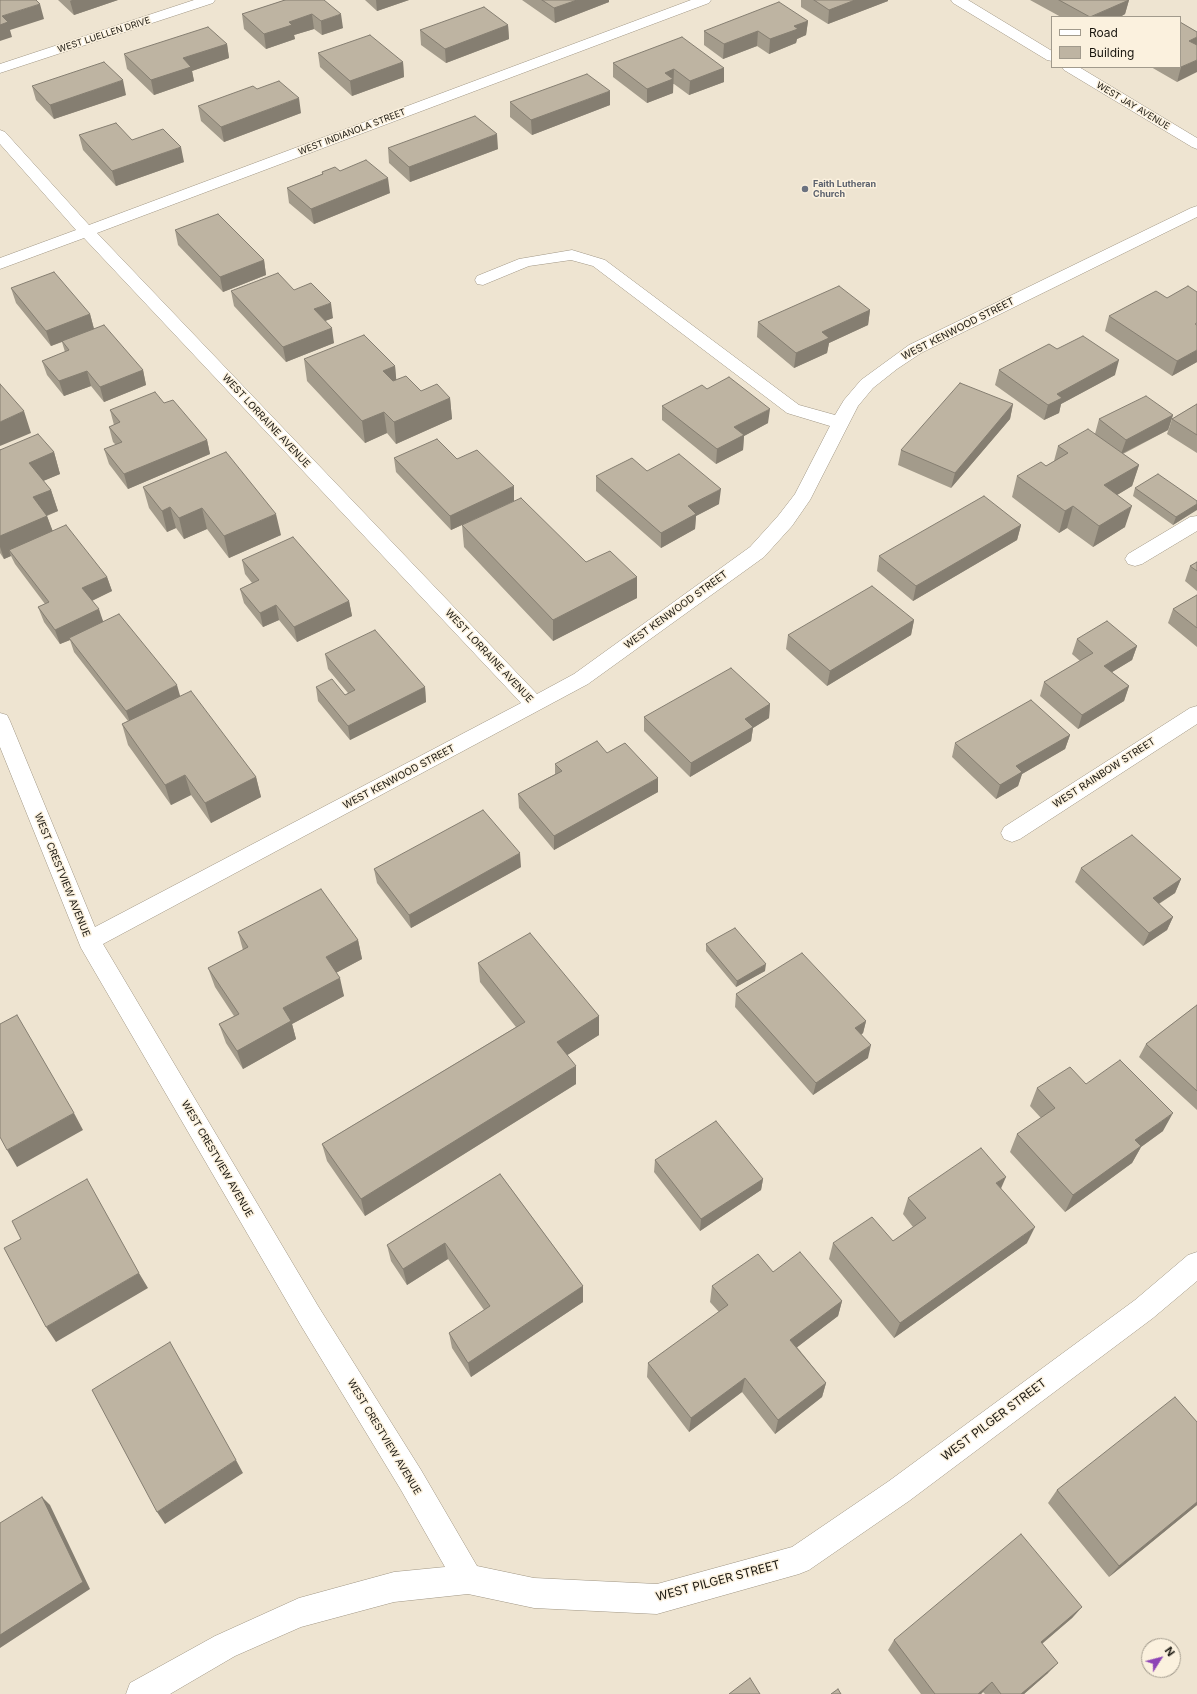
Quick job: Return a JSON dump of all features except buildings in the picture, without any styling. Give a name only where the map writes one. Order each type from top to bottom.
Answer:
[{"type":"street","name":"WEST LUELLEN DRIVE","points":[[0,69],[208,0]]},
{"type":"street","name":"WEST INDIANOLA STREET","points":[[0,264],[704,0]]},
{"type":"street","points":[[958,0],[1051,56]]},
{"type":"street","name":"WEST JAY AVENUE","points":[[1071,68],[1197,144]]},
{"type":"street","name":"WEST LORRAINE AVENUE","points":[[0,135],[87,232],[535,705]]},
{"type":"street","name":"WEST KENWOOD STREET","points":[[89,941],[535,705],[581,679],[757,552],[785,521],[803,496],[850,404],[867,384],[891,364],[916,349],[1197,211]]},
{"type":"street","points":[[483,280],[525,262],[572,255],[599,263],[793,410],[841,422]]},
{"type":"street","points":[[1135,559],[1197,522]]},
{"type":"street","name":"WEST RAINBOW STREET","points":[[1012,833],[1197,714]]},
{"type":"street","name":"WEST CRESTVIEW AVENUE","points":[[0,721],[89,941],[309,1315],[411,1480],[468,1580]]},
{"type":"street","name":"WEST PILGER STREET","points":[[141,1694],[225,1646],[299,1613],[394,1587],[468,1580],[534,1593],[657,1599],[799,1560],[899,1491],[1144,1309],[1197,1264]]},
{"type":"place","name":"Faith Lutheran Church","points":[[805,189]]}]
